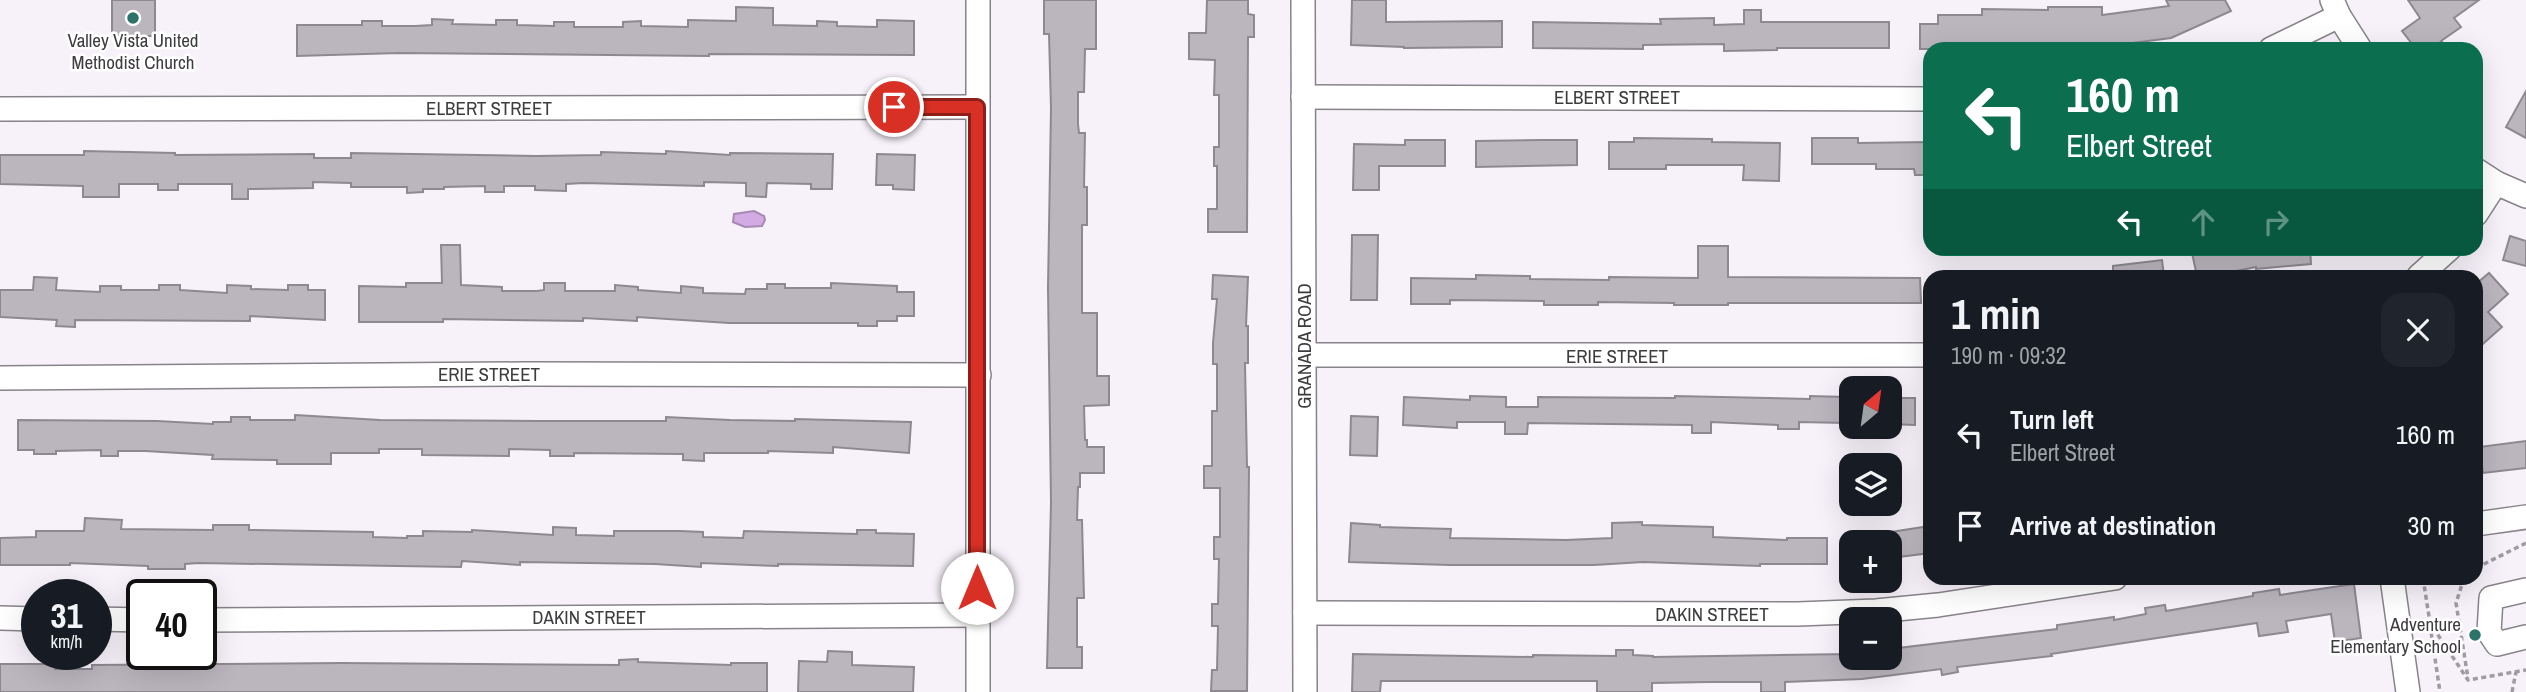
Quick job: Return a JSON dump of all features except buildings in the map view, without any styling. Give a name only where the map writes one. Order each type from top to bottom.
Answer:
[{"type":"street","points":[[978,0],[978,692]]},
{"type":"street","name":"GRANADA ROAD","points":[[1303,0],[1305,692]]},
{"type":"street","points":[[2282,42],[2336,8],[2356,42]]},
{"type":"street","name":"ELBERT STREET","points":[[1303,97],[1923,99]]},
{"type":"street","name":"ELBERT STREET","points":[[0,109],[977,107]]},
{"type":"street","points":[[2483,175],[2526,196]]},
{"type":"street","points":[[2483,203],[2496,183]]},
{"type":"street","points":[[2426,270],[2441,256]]},
{"type":"street","name":"ERIE STREET","points":[[1304,355],[1923,355]]},
{"type":"street","name":"ERIE STREET","points":[[0,378],[525,374],[979,376]]},
{"type":"street","points":[[2483,523],[2526,517]]},
{"type":"street","name":"DAKIN STREET","points":[[1305,613],[1798,614],[1938,605],[2069,585]]},
{"type":"street","points":[[2393,585],[2408,692]]},
{"type":"street","points":[[2526,590],[2491,598],[2489,632],[2497,644],[2526,637]]},
{"type":"street","name":"DAKIN STREET","points":[[217,620],[977,615]]},
{"type":"street","points":[[0,618],[21,619]]},
{"type":"path","points":[[2483,564],[2526,543]]},
{"type":"path","points":[[2424,585],[2440,692]]},
{"type":"path","points":[[2461,585],[2456,603],[2469,680]]},
{"type":"path","points":[[2430,623],[2469,680]]},
{"type":"path","points":[[2469,680],[2526,670]]},
{"type":"path","points":[[2512,692],[2516,672]]},
{"type":"shaded area","points":[[754,211],[764,216],[762,226],[745,227],[733,222],[734,214]]},
{"type":"place","name":"Valley Vista United Methodist Church","points":[[133,18]]},
{"type":"place","name":"Adventure Elementary School","points":[[2475,635]]},
{"type":"route","points":[[894,107],[977,107],[977,588]]}]
